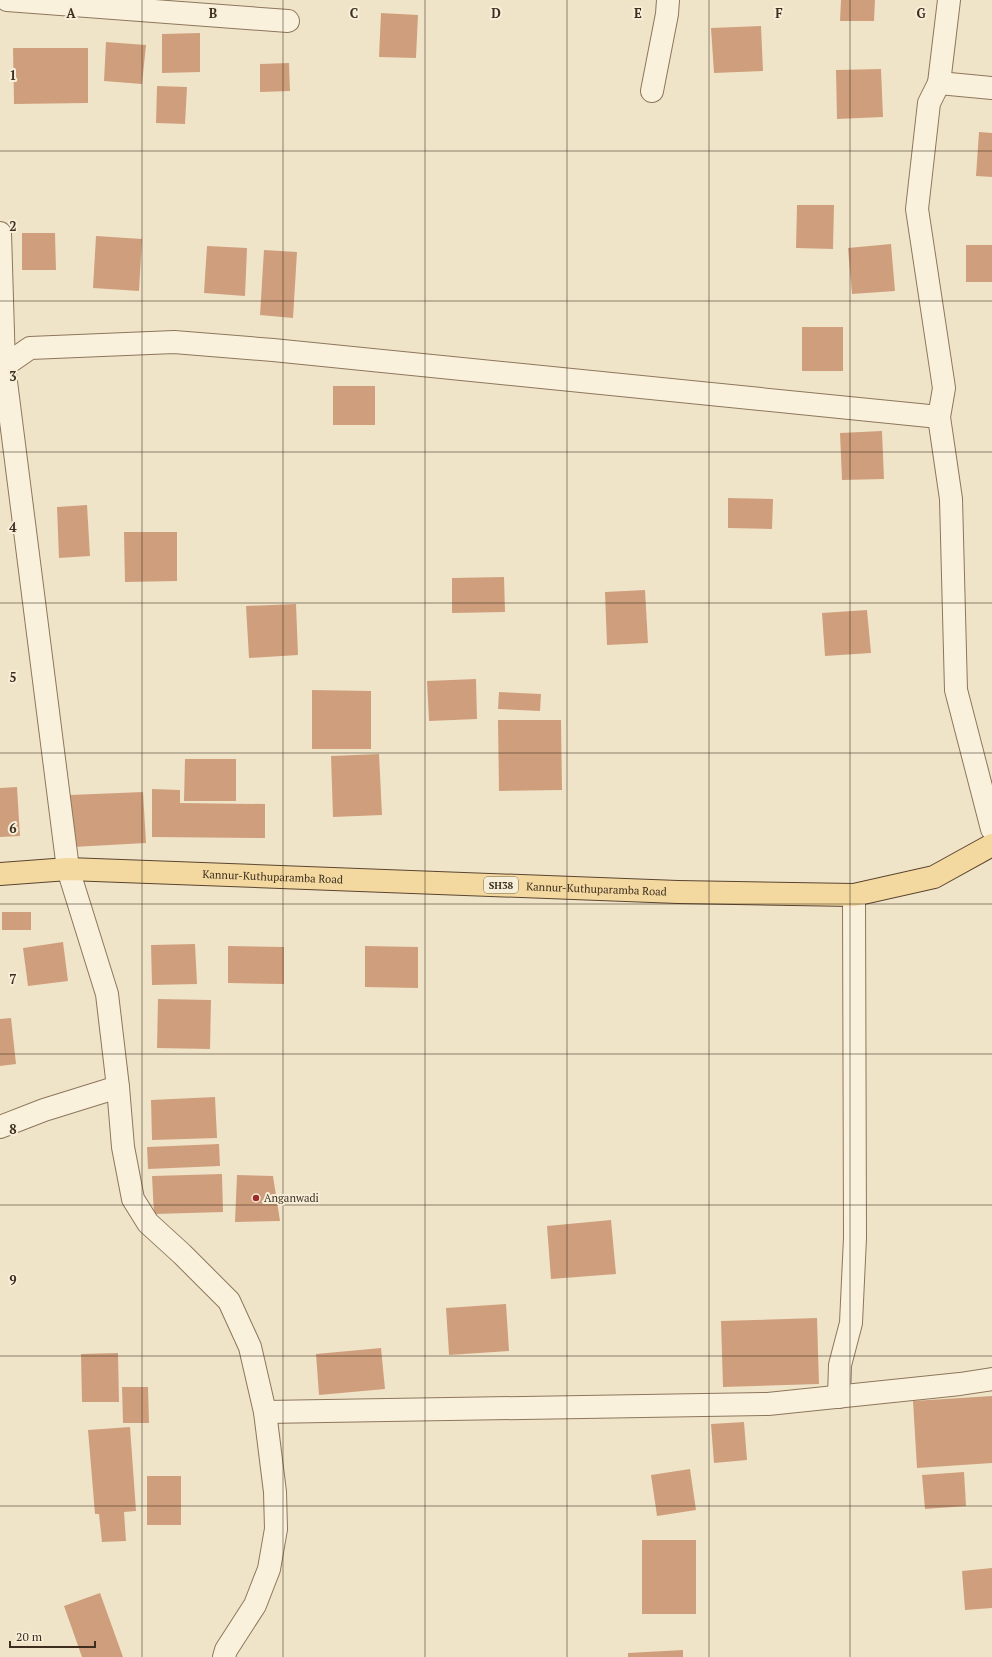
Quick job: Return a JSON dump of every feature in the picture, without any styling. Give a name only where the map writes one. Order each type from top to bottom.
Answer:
[{"type":"main road","name":"Kannur-Kuthuparamba Road","points":[[0,874],[68,869],[678,892],[854,895],[934,877],[992,845]]},
{"type":"street","points":[[7,0],[288,21]]},
{"type":"street","points":[[652,91],[667,14],[668,0]]},
{"type":"street","points":[[949,0],[939,83],[929,103],[917,209],[944,388],[939,417],[951,499],[956,690],[992,829]]},
{"type":"street","points":[[939,83],[992,88]]},
{"type":"street","points":[[0,233],[4,366],[68,869],[107,994],[118,1087],[123,1147],[133,1199],[148,1223],[182,1254],[228,1301],[250,1347],[265,1412],[274,1485],[276,1529],[269,1569],[255,1605],[226,1650],[224,1657]]},
{"type":"street","points":[[4,366],[30,348],[174,342],[273,350],[939,417]]},
{"type":"street","points":[[839,1397],[840,1366],[851,1323],[855,1238],[854,895]]},
{"type":"street","points":[[0,1127],[44,1110],[118,1087]]},
{"type":"street","points":[[265,1412],[768,1404],[960,1384],[992,1379]]},
{"type":"building","points":[[841,0],[875,0],[874,21],[840,21]]},
{"type":"building","points":[[381,13],[418,15],[416,58],[379,57]]},
{"type":"building","points":[[761,26],[763,71],[714,73],[711,28]]},
{"type":"building","points":[[200,33],[200,72],[162,73],[162,34]]},
{"type":"building","points":[[106,42],[146,45],[142,84],[104,81]]},
{"type":"building","points":[[13,48],[88,48],[88,103],[14,104]]},
{"type":"building","points":[[289,63],[290,91],[260,92],[260,64]]},
{"type":"building","points":[[881,69],[883,117],[837,119],[836,70]]},
{"type":"building","points":[[157,86],[187,87],[185,124],[156,123]]},
{"type":"building","points":[[979,132],[992,133],[992,177],[976,176]]},
{"type":"building","points":[[797,205],[834,205],[833,249],[796,248]]},
{"type":"building","points":[[22,233],[55,233],[56,270],[22,270]]},
{"type":"building","points":[[96,236],[142,239],[139,291],[93,288]]},
{"type":"building","points":[[891,244],[895,291],[852,294],[848,248]]},
{"type":"building","points":[[966,245],[992,245],[992,282],[966,282]]},
{"type":"building","points":[[207,246],[247,248],[245,296],[204,293]]},
{"type":"building","points":[[264,250],[297,252],[293,318],[260,315]]},
{"type":"building","points":[[802,327],[843,327],[843,371],[802,371]]},
{"type":"building","points":[[333,386],[375,386],[375,425],[333,425]]},
{"type":"building","points":[[882,431],[884,479],[842,480],[840,433]]},
{"type":"building","points":[[728,498],[773,499],[772,529],[728,528]]},
{"type":"building","points":[[87,505],[90,556],[59,558],[57,507]]},
{"type":"building","points":[[124,532],[177,532],[177,581],[125,582]]},
{"type":"building","points":[[504,577],[505,612],[452,613],[452,578]]},
{"type":"building","points":[[645,590],[648,643],[607,645],[605,592]]},
{"type":"building","points":[[296,604],[298,655],[249,658],[246,606]]},
{"type":"building","points":[[867,610],[871,653],[825,656],[822,613]]},
{"type":"building","points":[[476,679],[477,719],[429,721],[427,681]]},
{"type":"building","points":[[312,690],[371,691],[371,749],[312,749]]},
{"type":"building","points":[[499,692],[541,694],[540,711],[498,709]]},
{"type":"building","points":[[498,720],[561,720],[562,790],[499,791]]},
{"type":"building","points":[[379,754],[382,815],[333,817],[331,756]]},
{"type":"building","points":[[185,759],[236,759],[236,801],[184,801]]},
{"type":"building","points":[[17,787],[20,836],[0,837],[0,788]]},
{"type":"building","points":[[152,789],[180,790],[180,803],[265,804],[265,838],[152,837]]},
{"type":"building","points":[[143,792],[146,843],[73,847],[70,795]]},
{"type":"building","points":[[2,912],[31,912],[31,930],[2,930]]},
{"type":"building","points":[[63,942],[68,981],[28,986],[23,948]]},
{"type":"building","points":[[195,944],[197,984],[152,985],[151,945]]},
{"type":"building","points":[[228,946],[284,947],[284,984],[228,983]]},
{"type":"building","points":[[365,946],[418,947],[418,988],[365,987]]},
{"type":"building","points":[[158,999],[211,1000],[210,1049],[157,1048]]},
{"type":"building","points":[[11,1018],[16,1064],[0,1066],[0,1019]]},
{"type":"building","points":[[215,1097],[217,1138],[152,1140],[151,1100]]},
{"type":"building","points":[[219,1144],[220,1166],[148,1169],[147,1147]]},
{"type":"building","points":[[222,1174],[223,1212],[154,1214],[152,1176]]},
{"type":"building","name":"Anganwadi","points":[[237,1175],[273,1176],[280,1221],[235,1222]]},
{"type":"building","points":[[611,1220],[616,1274],[551,1279],[547,1226]]},
{"type":"building","points":[[506,1304],[509,1351],[449,1355],[446,1308]]},
{"type":"building","points":[[817,1318],[819,1384],[723,1387],[721,1321]]},
{"type":"building","points":[[381,1348],[385,1389],[319,1395],[316,1354]]},
{"type":"building","points":[[118,1353],[119,1402],[82,1402],[81,1354]]},
{"type":"building","points":[[122,1387],[148,1387],[149,1423],[123,1423]]},
{"type":"building","points":[[992,1396],[992,1463],[917,1468],[913,1401]]},
{"type":"building","points":[[744,1422],[747,1460],[714,1463],[711,1424]]},
{"type":"building","points":[[130,1427],[136,1511],[124,1512],[126,1541],[102,1542],[99,1514],[95,1514],[88,1430]]},
{"type":"building","points":[[690,1469],[696,1510],[657,1516],[651,1475]]},
{"type":"building","points":[[964,1472],[966,1506],[925,1509],[922,1475]]},
{"type":"building","points":[[147,1476],[181,1476],[181,1525],[147,1525]]},
{"type":"building","points":[[642,1540],[696,1540],[696,1614],[642,1614]]},
{"type":"building","points":[[992,1568],[992,1608],[965,1610],[962,1571]]},
{"type":"building","points":[[100,1593],[123,1657],[82,1657],[64,1606]]},
{"type":"building","points":[[683,1650],[683,1657],[628,1657],[628,1653]]},
{"type":"place","name":"Anganwadi","points":[[256,1198]]}]
